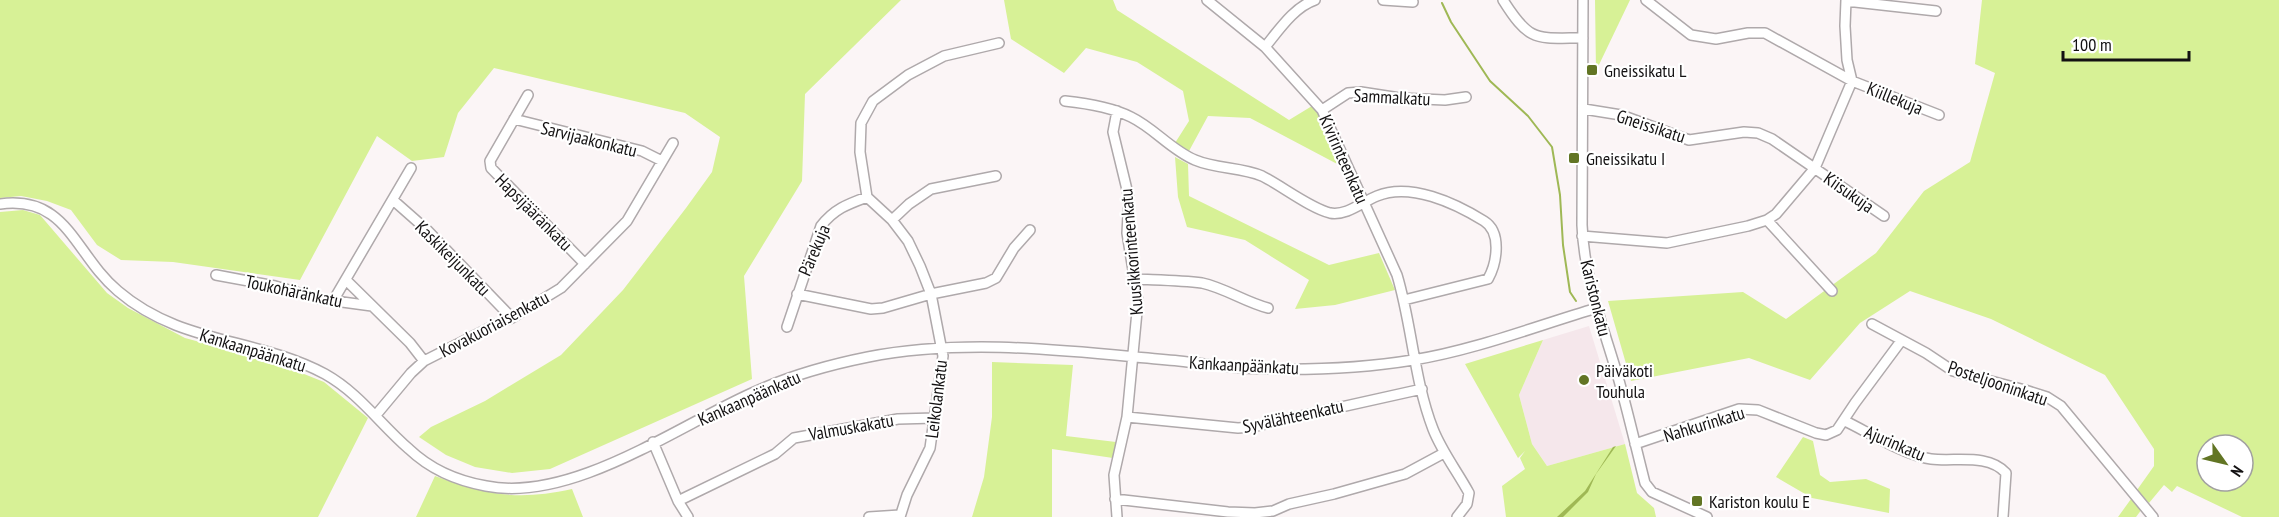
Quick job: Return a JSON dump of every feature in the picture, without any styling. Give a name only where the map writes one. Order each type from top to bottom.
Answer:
[{"type":"street","name":"Kivirinteenkatu","points":[[1207,0],[1265,47],[1322,110],[1390,258],[1404,300],[1432,427],[1444,453],[1470,497],[1457,517]]},
{"type":"street","points":[[1265,47],[1294,13],[1315,0]]},
{"type":"street","points":[[1383,0],[1413,2]]},
{"type":"street","points":[[1503,0],[1533,36],[1544,39],[1583,38]]},
{"type":"street","name":"Karistonkatu","points":[[1583,0],[1582,236],[1585,262],[1625,402],[1645,483],[1652,492],[1707,517]]},
{"type":"street","name":"Kiillekuja","points":[[1646,0],[1691,35],[1716,39],[1748,33],[1765,33],[1852,81],[1938,115]]},
{"type":"street","points":[[1582,236],[1667,243],[1767,220],[1776,214],[1815,168],[1852,81],[1846,48],[1846,1],[1936,11]]},
{"type":"street","points":[[867,197],[860,152],[861,123],[873,101],[908,75],[944,56],[999,43]]},
{"type":"street","name":"Sammalkatu","points":[[1322,110],[1348,93],[1361,92],[1400,98],[1445,100],[1466,97]]},
{"type":"street","name":"Hapsijääränkatu","points":[[528,95],[490,160],[491,168],[585,264]]},
{"type":"street","points":[[1065,101],[1117,111],[1133,118],[1168,144],[1196,160],[1259,175],[1322,209],[1338,213],[1377,196],[1395,191],[1414,192],[1433,196],[1485,221],[1493,228],[1495,233],[1494,264],[1488,279],[1404,300]]},
{"type":"street","name":"Gneissikatu","points":[[1584,109],[1621,115],[1689,140],[1744,132],[1758,133],[1772,139],[1815,168]]},
{"type":"street","name":"Kuusikkorinteenkatu","points":[[1117,111],[1113,132],[1129,198],[1127,233],[1138,301],[1127,417],[1114,475],[1117,517]]},
{"type":"street","name":"Sarvijaakonkatu","points":[[514,119],[642,151],[662,161]]},
{"type":"street","name":"Kovakuoriaisenkatu","points":[[376,415],[424,361],[512,318],[561,288],[627,221],[673,143]]},
{"type":"street","points":[[333,301],[411,168]]},
{"type":"street","name":"Kiisukuja","points":[[1815,168],[1884,216]]},
{"type":"street","points":[[892,220],[909,204],[932,189],[996,176]]},
{"type":"street","name":"Leikolankatu","points":[[867,197],[892,220],[908,241],[931,294],[943,356],[930,448],[907,495],[900,516]]},
{"type":"street","name":"Pärekuja","points":[[787,327],[796,294],[822,226],[831,214],[842,206],[867,197]]},
{"type":"street","name":"Kaskikeijunkatu","points":[[393,200],[427,230],[512,318]]},
{"type":"street","name":"Kankaanpäänkatu","points":[[0,204],[21,202],[33,204],[51,212],[63,224],[103,278],[140,307],[185,330],[276,353],[311,367],[344,386],[409,450],[436,468],[466,481],[502,489],[522,489],[562,483],[782,380],[856,359],[892,352],[941,347],[993,346],[1263,369],[1373,365],[1416,359],[1486,342],[1597,308]]},
{"type":"street","points":[[1767,220],[1832,291]]},
{"type":"street","points":[[796,294],[872,309],[931,294],[986,284],[996,278],[1014,248],[1030,230]]},
{"type":"street","name":"Toukohäränkatu","points":[[216,276],[275,286],[333,301],[372,306]]},
{"type":"street","points":[[1136,279],[1202,283],[1249,303],[1268,308]]},
{"type":"street","name":"Toukohäränkatu","points":[[346,280],[410,343],[424,361]]},
{"type":"street","name":"Posteljooninkatu","points":[[1872,324],[1926,353],[1953,371],[2036,393],[2061,406],[2153,517]]},
{"type":"street","points":[[1845,421],[1855,403],[1901,341]]},
{"type":"street","name":"Syvälähteenkatu","points":[[1127,417],[1252,427],[1422,389]]},
{"type":"street","name":"Nahkurinkatu","points":[[1635,444],[1739,409],[1758,410],[1826,435],[1837,430],[1845,421]]},
{"type":"street","name":"Valmuskakatu","points":[[678,501],[775,454],[794,438],[898,419],[935,418]]},
{"type":"street","name":"Ajurinkatu","points":[[1845,421],[1930,459],[1987,461],[1999,465],[2006,473],[2003,517]]},
{"type":"street","points":[[653,442],[678,501],[688,517]]},
{"type":"street","points":[[1115,499],[1228,512],[1273,511],[1289,504],[1405,474],[1444,453]]},
{"type":"street","points":[[869,517],[900,516]]},
{"type":"shaded area","points":[[0,0],[901,0],[805,94],[802,181],[744,276],[752,379],[550,469],[512,473],[475,467],[446,455],[419,437],[431,427],[485,401],[561,355],[623,290],[686,208],[712,172],[720,137],[685,113],[494,68],[458,113],[444,157],[412,161],[377,136],[300,280],[173,262],[121,260],[97,245],[71,210],[47,201],[21,196],[0,198]]},
{"type":"shaded area","points":[[1004,0],[1113,0],[1117,10],[1289,120],[1312,106],[1319,113],[1341,166],[1250,118],[1208,116],[1189,151],[1175,143],[1189,121],[1183,91],[1137,62],[1086,48],[1064,73],[1011,39]]},
{"type":"shaded area","points":[[1595,0],[1630,0],[1596,71]]},
{"type":"shaded area","points":[[1982,0],[2279,0],[2279,517],[2242,517],[2177,486],[2172,492],[2164,485],[2149,503],[2137,490],[2154,466],[2154,449],[2105,375],[1991,319],[1910,291],[1860,323],[1810,380],[1749,358],[1631,381],[1608,301],[1743,292],[1786,319],[1876,253],[1924,191],[1970,162],[1995,73],[1975,64]]},
{"type":"shaded area","points":[[1175,157],[1188,164],[1189,196],[1329,265],[1379,253],[1395,290],[1335,305],[1295,309],[1309,280],[1245,240],[1187,227],[1178,197]]},
{"type":"shaded area","points":[[23,210],[40,215],[107,293],[128,308],[185,338],[274,362],[324,382],[368,418],[318,517],[0,517],[0,212]]},
{"type":"shaded area","points":[[1589,326],[1625,444],[1547,466],[1532,444],[1519,395],[1543,340]]},
{"type":"shaded area","points":[[1543,340],[1519,395],[1532,444],[1547,466],[1625,444],[1637,493],[1654,508],[1656,517],[1506,517],[1502,486],[1525,469],[1520,458],[1525,451],[1518,458],[1465,364]]},
{"type":"shaded area","points":[[992,362],[1073,365],[1066,436],[1116,442],[1113,458],[1052,449],[1052,517],[972,517],[984,477],[992,417]]},
{"type":"shaded area","points":[[1803,437],[1813,441],[1820,475],[1830,482],[1866,479],[1890,489],[1889,513],[1812,498],[1776,477]]},
{"type":"shaded area","points":[[1616,446],[1596,474],[1588,492],[1563,517],[1557,517],[1585,491],[1613,447]]},
{"type":"shaded area","points":[[435,476],[470,488],[502,494],[535,495],[572,489],[583,517],[416,517]]},
{"type":"shaded area","points":[[2131,499],[2142,509],[2136,517],[2118,517]]},
{"type":"waterway","points":[[1442,3],[1451,22],[1490,81],[1528,116],[1552,147],[1560,195],[1563,245],[1570,292],[1576,301]]},
{"type":"place","name":"Gneissikatu L","points":[[1592,70]]},
{"type":"place","name":"Gneissikatu I","points":[[1574,158]]},
{"type":"place","name":"Päiväkoti Touhula","points":[[1584,380]]},
{"type":"place","name":"Kariston koulu E","points":[[1697,501]]}]
